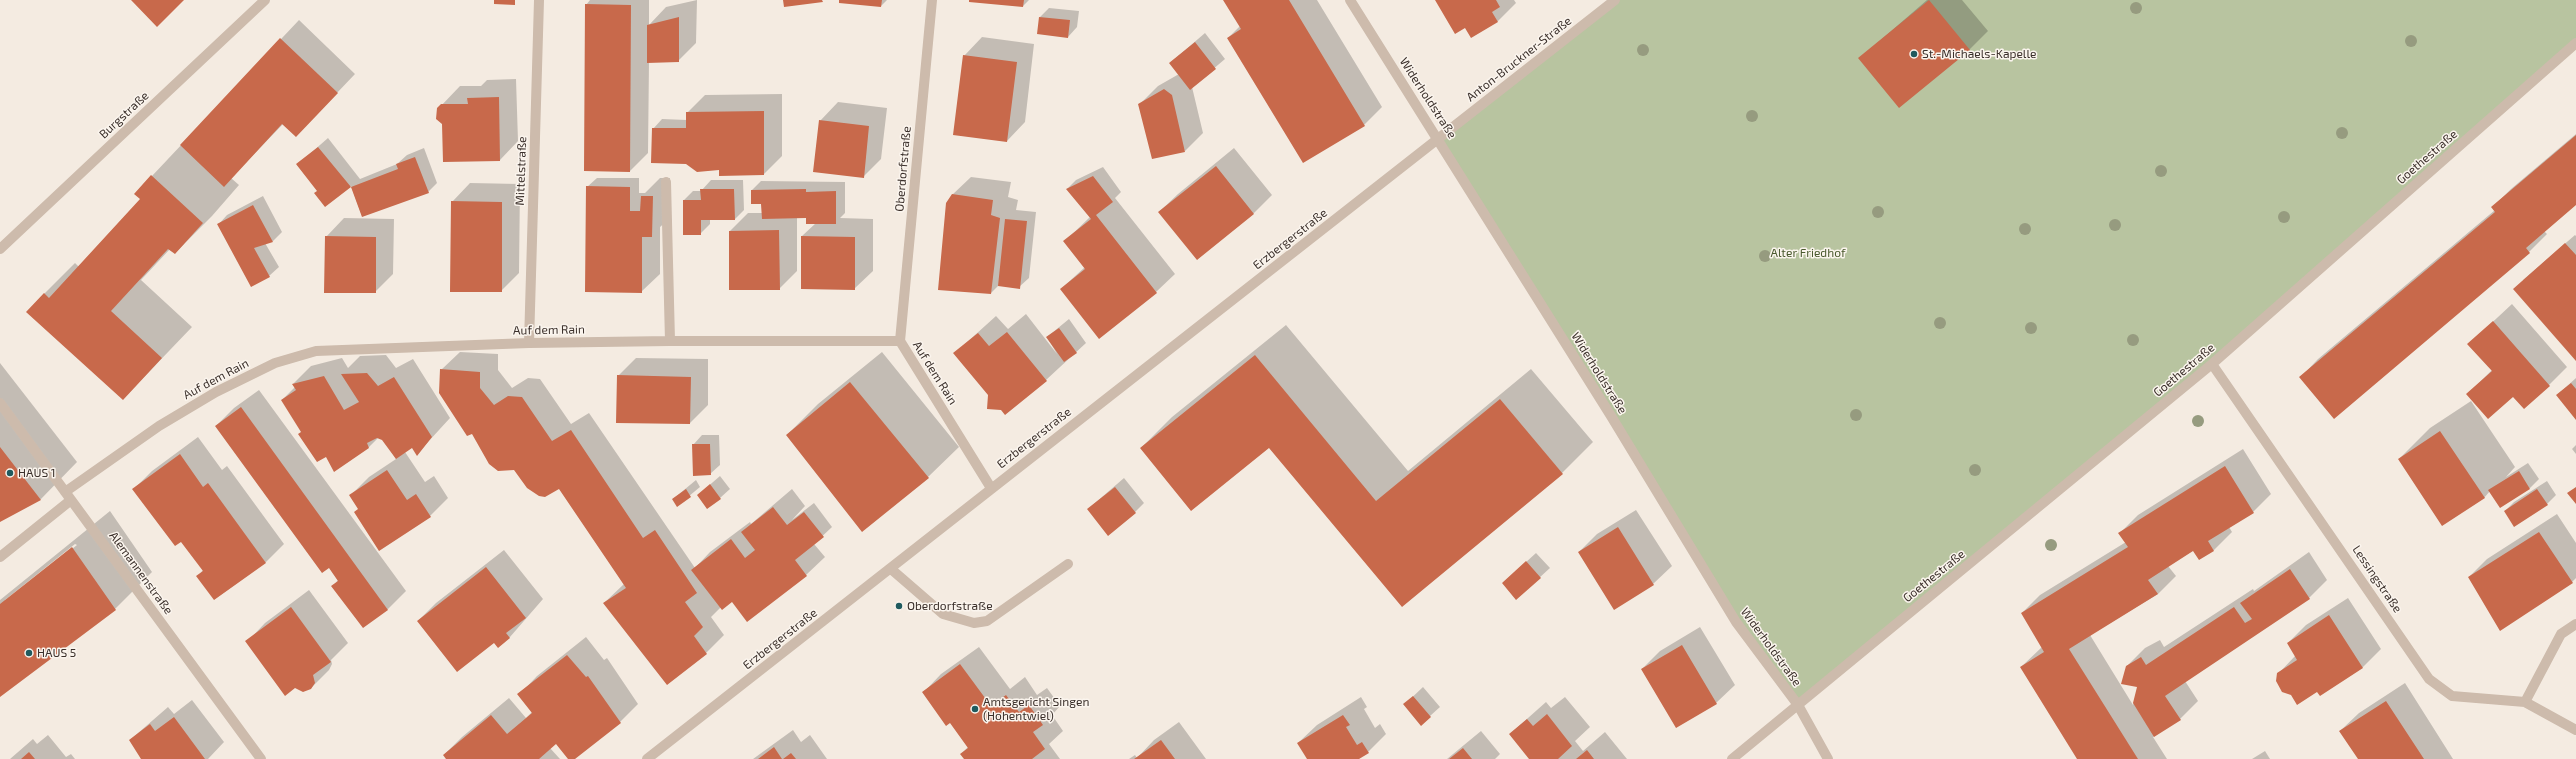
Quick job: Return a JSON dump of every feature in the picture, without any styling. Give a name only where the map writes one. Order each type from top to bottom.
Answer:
[{"type":"street","name":"Burgstraße","points":[[0,249],[265,0]]},
{"type":"street","name":"Mittelstraße","points":[[529,343],[539,0]]},
{"type":"street","name":"Oberdorfstraße","points":[[900,340],[932,0]]},
{"type":"street","name":"Widerholdstraße","points":[[1350,0],[1439,139],[1736,622],[1798,705],[1828,759]]},
{"type":"street","name":"Anton-Bruckner-Straße","points":[[1439,139],[1615,0]]},
{"type":"street","name":"Goethestraße","points":[[1732,759],[2212,364],[2576,43]]},
{"type":"street","name":"Erzbergerstraße","points":[[647,759],[658,756],[991,488],[1439,139]]},
{"type":"street","points":[[666,182],[670,341]]},
{"type":"street","name":"Auf dem Rain","points":[[0,557],[68,496],[160,426],[216,392],[275,363],[316,351],[529,343],[900,340],[991,488]]},
{"type":"street","name":"Lessingstraße","points":[[2212,364],[2429,679],[2452,696],[2525,702],[2576,730]]},
{"type":"street","name":"Alemannenstraße","points":[[0,403],[261,759]]},
{"type":"street","points":[[891,569],[943,614],[974,623],[988,621],[1068,564]]},
{"type":"street","points":[[2525,702],[2561,634],[2576,624]]},
{"type":"green space","name":"Alter Friedhof","points":[[1615,0],[2576,0],[2576,43],[2212,364],[1798,705],[1736,622],[1439,139]]},
{"type":"building","points":[[131,0],[184,0],[157,27]]},
{"type":"building","points":[[494,0],[515,0],[515,5],[494,4]]},
{"type":"building","points":[[783,0],[822,0],[823,2],[784,7]]},
{"type":"building","points":[[839,0],[882,0],[881,7],[839,3]]},
{"type":"building","points":[[969,0],[1024,0],[1023,7],[969,2]]},
{"type":"building","points":[[1223,0],[1289,0],[1365,126],[1303,163],[1227,38],[1241,29]]},
{"type":"building","points":[[1435,0],[1496,0],[1500,7],[1492,12],[1498,22],[1471,38],[1465,28],[1455,34]]},
{"type":"building","name":"St.-Michaels-Kapelle","points":[[1929,0],[1970,50],[1899,108],[1858,58]]},
{"type":"building","points":[[585,4],[631,5],[630,172],[584,171]]},
{"type":"building","points":[[679,17],[679,62],[647,63],[647,25]]},
{"type":"building","points":[[1039,17],[1070,20],[1068,38],[1037,34]]},
{"type":"building","points":[[280,38],[338,93],[296,137],[282,124],[224,187],[180,145]]},
{"type":"building","points":[[1195,42],[1216,69],[1190,90],[1169,63]]},
{"type":"building","points":[[963,55],[1017,62],[1007,142],[953,135]]},
{"type":"building","points":[[1164,89],[1172,95],[1185,152],[1152,159],[1138,104]]},
{"type":"building","points":[[499,97],[500,161],[443,162],[442,124],[436,119],[437,108],[441,104],[468,104],[467,98]]},
{"type":"building","points":[[764,111],[764,175],[719,176],[719,170],[697,172],[686,164],[651,163],[652,128],[686,128],[686,112]]},
{"type":"building","points":[[819,120],[869,126],[864,178],[813,172]]},
{"type":"building","points":[[2576,135],[2576,205],[2526,248],[2530,253],[2334,419],[2299,377],[2495,212],[2491,207]]},
{"type":"building","points":[[318,147],[351,187],[325,207],[314,193],[317,191],[296,164]]},
{"type":"building","points":[[415,157],[429,193],[362,217],[351,187],[398,169],[396,164]]},
{"type":"building","points":[[1216,166],[1254,214],[1197,260],[1158,212]]},
{"type":"building","points":[[151,175],[203,223],[175,254],[168,249],[111,311],[162,358],[123,400],[26,312],[44,293],[49,298],[140,199],[134,194]]},
{"type":"building","points":[[1093,176],[1113,202],[1096,215],[1157,293],[1099,339],[1060,289],[1085,269],[1063,241],[1091,219],[1066,189]]},
{"type":"building","points":[[586,186],[630,187],[630,211],[640,211],[641,196],[653,196],[652,237],[642,237],[642,293],[585,292]]},
{"type":"building","points":[[700,189],[734,189],[735,220],[701,220],[701,235],[683,235],[683,200],[701,200]]},
{"type":"building","points":[[806,189],[806,192],[836,191],[836,224],[806,224],[806,218],[762,219],[761,204],[751,204],[751,190]]},
{"type":"building","points":[[952,194],[993,200],[991,215],[1000,218],[991,294],[938,290],[946,203]]},
{"type":"building","points":[[451,201],[502,202],[502,292],[450,292]]},
{"type":"building","points":[[253,205],[273,242],[254,248],[270,277],[251,287],[217,224]]},
{"type":"building","points":[[1005,219],[1027,221],[1020,289],[998,286]]},
{"type":"building","points":[[779,230],[780,290],[729,290],[729,231]]},
{"type":"building","points":[[325,236],[376,237],[376,293],[324,293]]},
{"type":"building","points":[[801,236],[855,237],[855,290],[801,289]]},
{"type":"building","points":[[2565,243],[2576,255],[2576,361],[2513,289]]},
{"type":"building","points":[[2493,321],[2550,386],[2524,409],[2513,397],[2488,419],[2466,394],[2492,371],[2467,344]]},
{"type":"building","points":[[1059,328],[1077,353],[1064,362],[1046,337]]},
{"type":"building","points":[[1007,332],[1047,381],[1005,415],[1001,410],[987,409],[988,395],[953,353],[978,333],[989,346]]},
{"type":"building","points":[[1255,355],[1376,501],[1500,399],[1563,474],[1402,607],[1269,448],[1191,511],[1140,448]]},
{"type":"building","points":[[440,369],[480,372],[480,388],[494,405],[508,396],[522,397],[552,441],[571,430],[643,538],[655,530],[697,593],[685,602],[703,627],[694,636],[707,654],[667,685],[603,603],[626,588],[559,489],[545,497],[539,496],[527,488],[514,470],[498,471],[489,464],[472,434],[467,436],[439,393]]},
{"type":"building","points":[[367,373],[378,386],[394,377],[432,437],[417,456],[412,448],[396,459],[382,440],[377,438],[367,443],[369,448],[334,472],[326,457],[317,462],[298,434],[301,432],[281,400],[296,390],[292,384],[324,376],[344,410],[359,402],[341,374]]},
{"type":"building","points":[[617,375],[691,377],[690,424],[616,423]]},
{"type":"building","points":[[850,382],[929,478],[862,532],[786,435]]},
{"type":"building","points":[[2571,383],[2576,389],[2576,420],[2556,395]]},
{"type":"building","points":[[241,407],[388,610],[363,628],[331,586],[338,581],[329,568],[322,573],[215,426]]},
{"type":"building","points":[[2440,431],[2485,498],[2442,526],[2398,459]]},
{"type":"building","points":[[692,444],[710,444],[711,475],[693,476]]},
{"type":"building","name":"HAUS 1","points":[[0,447],[41,500],[0,522]]},
{"type":"building","points":[[180,454],[203,487],[208,483],[266,563],[214,600],[196,576],[203,571],[181,542],[175,546],[132,489]]},
{"type":"building","points":[[2225,466],[2254,513],[2208,541],[2214,551],[2199,560],[2193,551],[2148,580],[2158,594],[2069,649],[2138,759],[2077,759],[2020,667],[2044,652],[2021,613],[2128,547],[2118,533]]},
{"type":"building","points":[[387,470],[407,500],[416,494],[431,517],[379,551],[354,512],[358,509],[349,495]]},
{"type":"building","points":[[2519,471],[2530,489],[2500,508],[2488,490]]},
{"type":"building","points":[[710,484],[721,499],[707,509],[697,495]]},
{"type":"building","points":[[1115,487],[1136,513],[1108,536],[1087,509]]},
{"type":"building","points":[[2576,487],[2576,504],[2567,493]]},
{"type":"building","points":[[686,489],[691,497],[677,507],[672,499]]},
{"type":"building","points":[[2537,489],[2548,505],[2514,527],[2504,511]]},
{"type":"building","points":[[773,507],[787,525],[804,512],[824,537],[795,560],[807,576],[747,622],[732,602],[722,610],[691,570],[731,539],[745,558],[755,550],[741,532]]},
{"type":"building","points":[[1618,527],[1654,585],[1614,610],[1578,552]]},
{"type":"building","points":[[2539,532],[2573,583],[2500,631],[2468,577]]},
{"type":"building","name":"HAUS 5","points":[[72,547],[116,610],[0,697],[0,604]]},
{"type":"building","points":[[1526,561],[1541,578],[1516,600],[1502,583]]},
{"type":"building","points":[[486,567],[526,618],[506,633],[510,638],[498,648],[494,643],[457,672],[417,621]]},
{"type":"building","points":[[2290,569],[2310,599],[2165,696],[2181,720],[2154,737],[2133,703],[2137,687],[2121,684],[2126,666],[2141,657],[2146,665],[2234,607],[2245,623],[2252,619],[2240,603]]},
{"type":"building","points":[[291,607],[331,662],[313,675],[315,683],[311,689],[303,692],[295,688],[285,696],[245,641]]},
{"type":"building","points":[[2329,615],[2363,668],[2320,696],[2317,692],[2297,705],[2291,695],[2282,692],[2276,681],[2277,673],[2297,660],[2287,643]]},
{"type":"building","points":[[1682,645],[1717,704],[1676,728],[1641,669]]},
{"type":"building","points":[[567,655],[586,677],[588,676],[621,723],[575,759],[568,759],[556,744],[539,759],[446,759],[443,755],[491,715],[507,734],[532,713],[517,694]]},
{"type":"building","name":"Amtsgericht Singen (Hohentwiel)","points":[[960,664],[991,706],[1006,695],[1019,712],[1029,705],[1043,725],[1033,732],[1045,749],[1032,759],[964,759],[960,754],[968,748],[950,723],[946,726],[922,692]]},
{"type":"building","points":[[1413,696],[1431,717],[1421,726],[1403,704]]},
{"type":"building","points":[[2386,701],[2424,759],[2358,759],[2339,731]]},
{"type":"building","points":[[1547,714],[1572,746],[1558,759],[1529,759],[1509,734],[1527,719],[1533,726]]},
{"type":"building","points":[[1343,715],[1350,725],[1346,727],[1357,745],[1362,742],[1369,753],[1359,759],[1307,759],[1297,743]]},
{"type":"building","points":[[174,717],[205,759],[141,759],[129,740],[150,724],[155,731]]},
{"type":"building","points":[[1161,740],[1175,759],[1134,759]]},
{"type":"building","points":[[774,747],[782,759],[758,759]]},
{"type":"building","points":[[1463,748],[1472,759],[1449,759]]},
{"type":"building","points":[[1587,750],[1594,759],[1576,759]]},
{"type":"building","points":[[29,752],[35,759],[21,759]]},
{"type":"building","points":[[791,753],[796,759],[783,759]]},
{"type":"place","name":"St.-Michaels-Kapelle","points":[[1914,54]]},
{"type":"place","name":"HAUS 1","points":[[10,473]]},
{"type":"place","name":"Oberdorfstraße","points":[[899,606]]},
{"type":"place","name":"HAUS 5","points":[[29,653]]},
{"type":"place","name":"Amtsgericht Singen (Hohentwiel)","points":[[975,709]]}]
